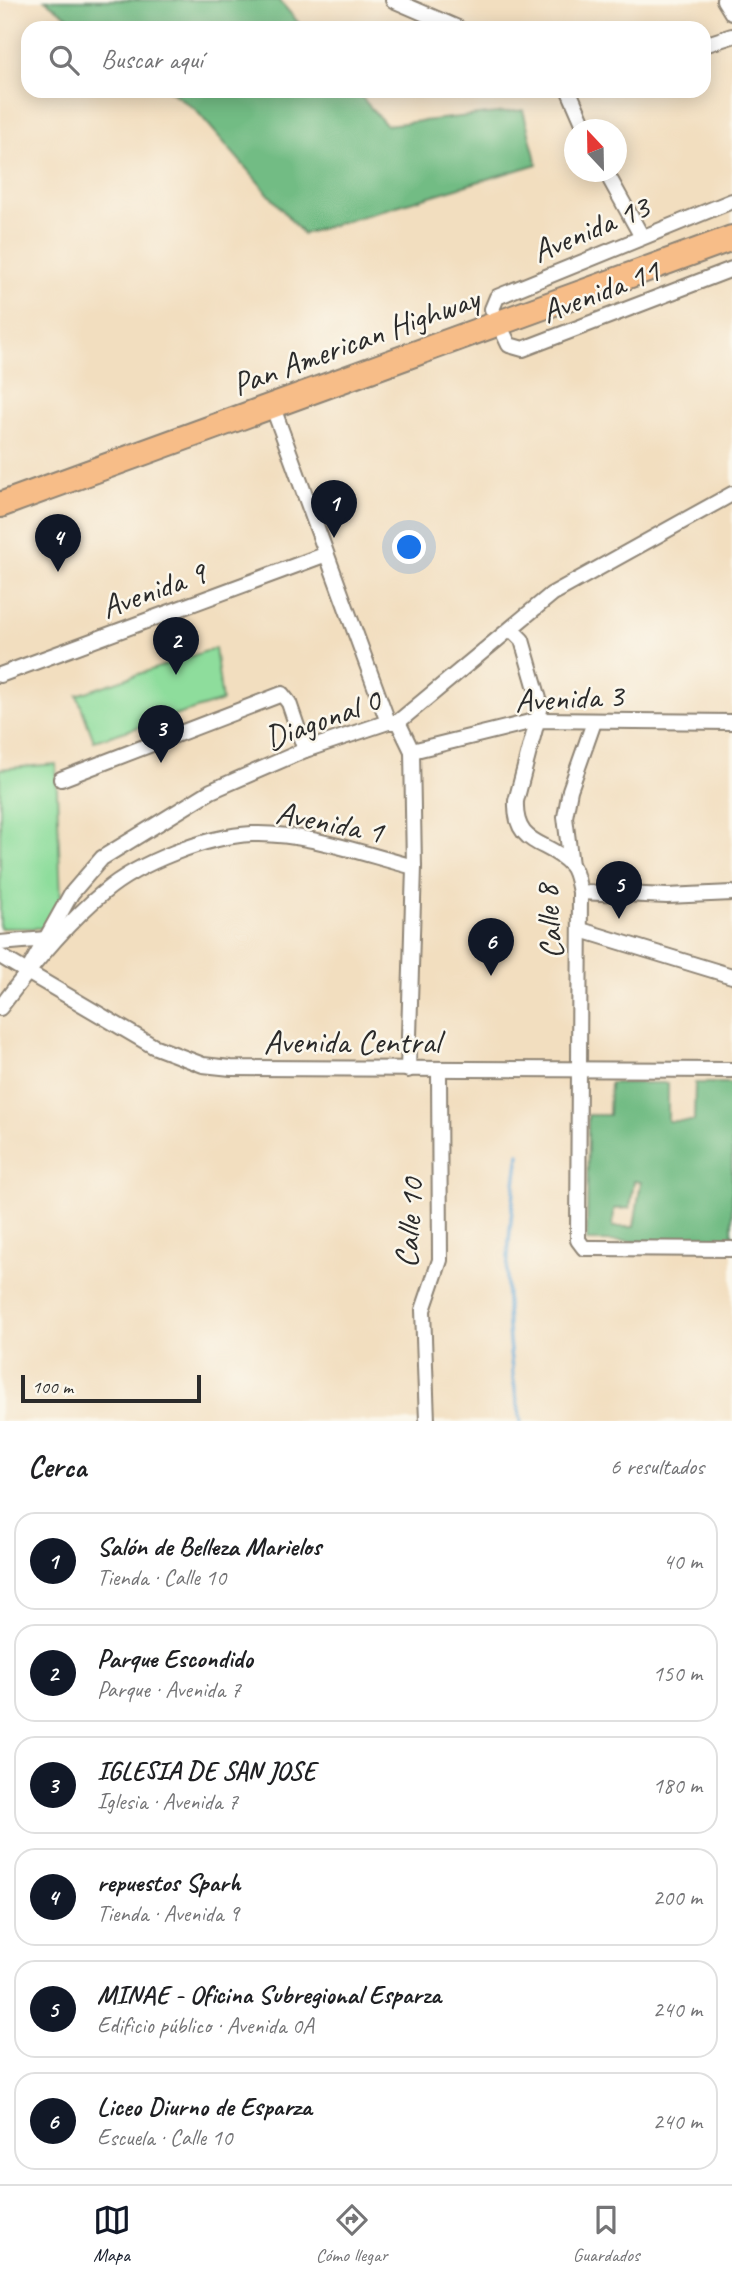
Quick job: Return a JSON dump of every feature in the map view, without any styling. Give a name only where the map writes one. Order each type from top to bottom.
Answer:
[{"type":"highway","name":"Pan American Highway","points":[[0,505],[732,238]]},
{"type":"street","points":[[394,0],[442,21]]},
{"type":"street","points":[[724,0],[732,13]]},
{"type":"street","points":[[711,43],[732,36]]},
{"type":"street","points":[[572,98],[581,119]]},
{"type":"street","points":[[612,182],[642,237]]},
{"type":"street","name":"Avenida 13","points":[[499,324],[492,309],[497,297],[732,201]]},
{"type":"street","name":"Avenida 11","points":[[499,324],[509,345],[523,349],[732,269]]},
{"type":"street","points":[[272,405],[324,555],[393,722],[412,751],[414,867],[408,1070]]},
{"type":"street","name":"Diagonal 0","points":[[28,971],[71,894],[102,859],[211,791],[305,750],[393,722],[552,594],[732,494]]},
{"type":"street","name":"Avenida 9","points":[[0,675],[324,555]]},
{"type":"street","name":"Calle 8","points":[[511,629],[522,640],[541,695],[538,720],[516,801],[516,815],[520,828],[530,840],[571,865],[580,892],[578,1240],[584,1248],[732,1249]]},
{"type":"street","points":[[61,779],[282,694],[289,703],[305,750]]},
{"type":"street","name":"Avenida 3","points":[[412,751],[538,720],[732,722]]},
{"type":"street","points":[[571,865],[565,817],[570,790],[594,722]]},
{"type":"street","name":"Avenida 1","points":[[28,971],[104,891],[154,863],[212,840],[253,834],[294,837],[414,867]]},
{"type":"street","points":[[580,892],[667,895],[732,893]]},
{"type":"street","points":[[581,930],[732,976]]},
{"type":"street","points":[[0,943],[46,939]]},
{"type":"street","name":"Avenida Central","points":[[0,956],[153,1046],[203,1065],[231,1068],[408,1070],[732,1070]]},
{"type":"street","points":[[0,1008],[28,971]]},
{"type":"street","name":"Calle 10","points":[[427,1421],[423,1310],[440,1260],[439,1070]]},
{"type":"green space","points":[[45,0],[279,0],[297,21],[74,21]]},
{"type":"green space","points":[[180,98],[362,98],[386,125],[523,110],[537,164],[303,234],[195,109]]},
{"type":"green space","points":[[215,648],[222,701],[94,741],[77,695]]},
{"type":"green space","points":[[56,764],[61,900],[44,928],[0,928],[0,769]]},
{"type":"green space","points":[[610,1083],[668,1083],[668,1121],[694,1121],[695,1083],[732,1083],[732,1242],[587,1241],[588,1115],[609,1115]],"holes":[[[634,1181],[641,1182],[634,1227],[613,1227],[614,1209],[630,1208]]]},
{"type":"waterway","points":[[519,1154],[510,1224],[507,1319],[521,1421]]},
{"type":"place","name":"Salón de Belleza Marielos","points":[[334,538]]},
{"type":"place","name":"repuestos Sparh","points":[[58,572]]},
{"type":"place","name":"Parque Escondido","points":[[176,675]]},
{"type":"place","name":"IGLESIA DE SAN JOSE","points":[[161,763]]},
{"type":"place","name":"MINAE - Oficina Subregional Esparza","points":[[619,919]]},
{"type":"place","name":"Liceo Diurno de Esparza","points":[[491,976]]}]
